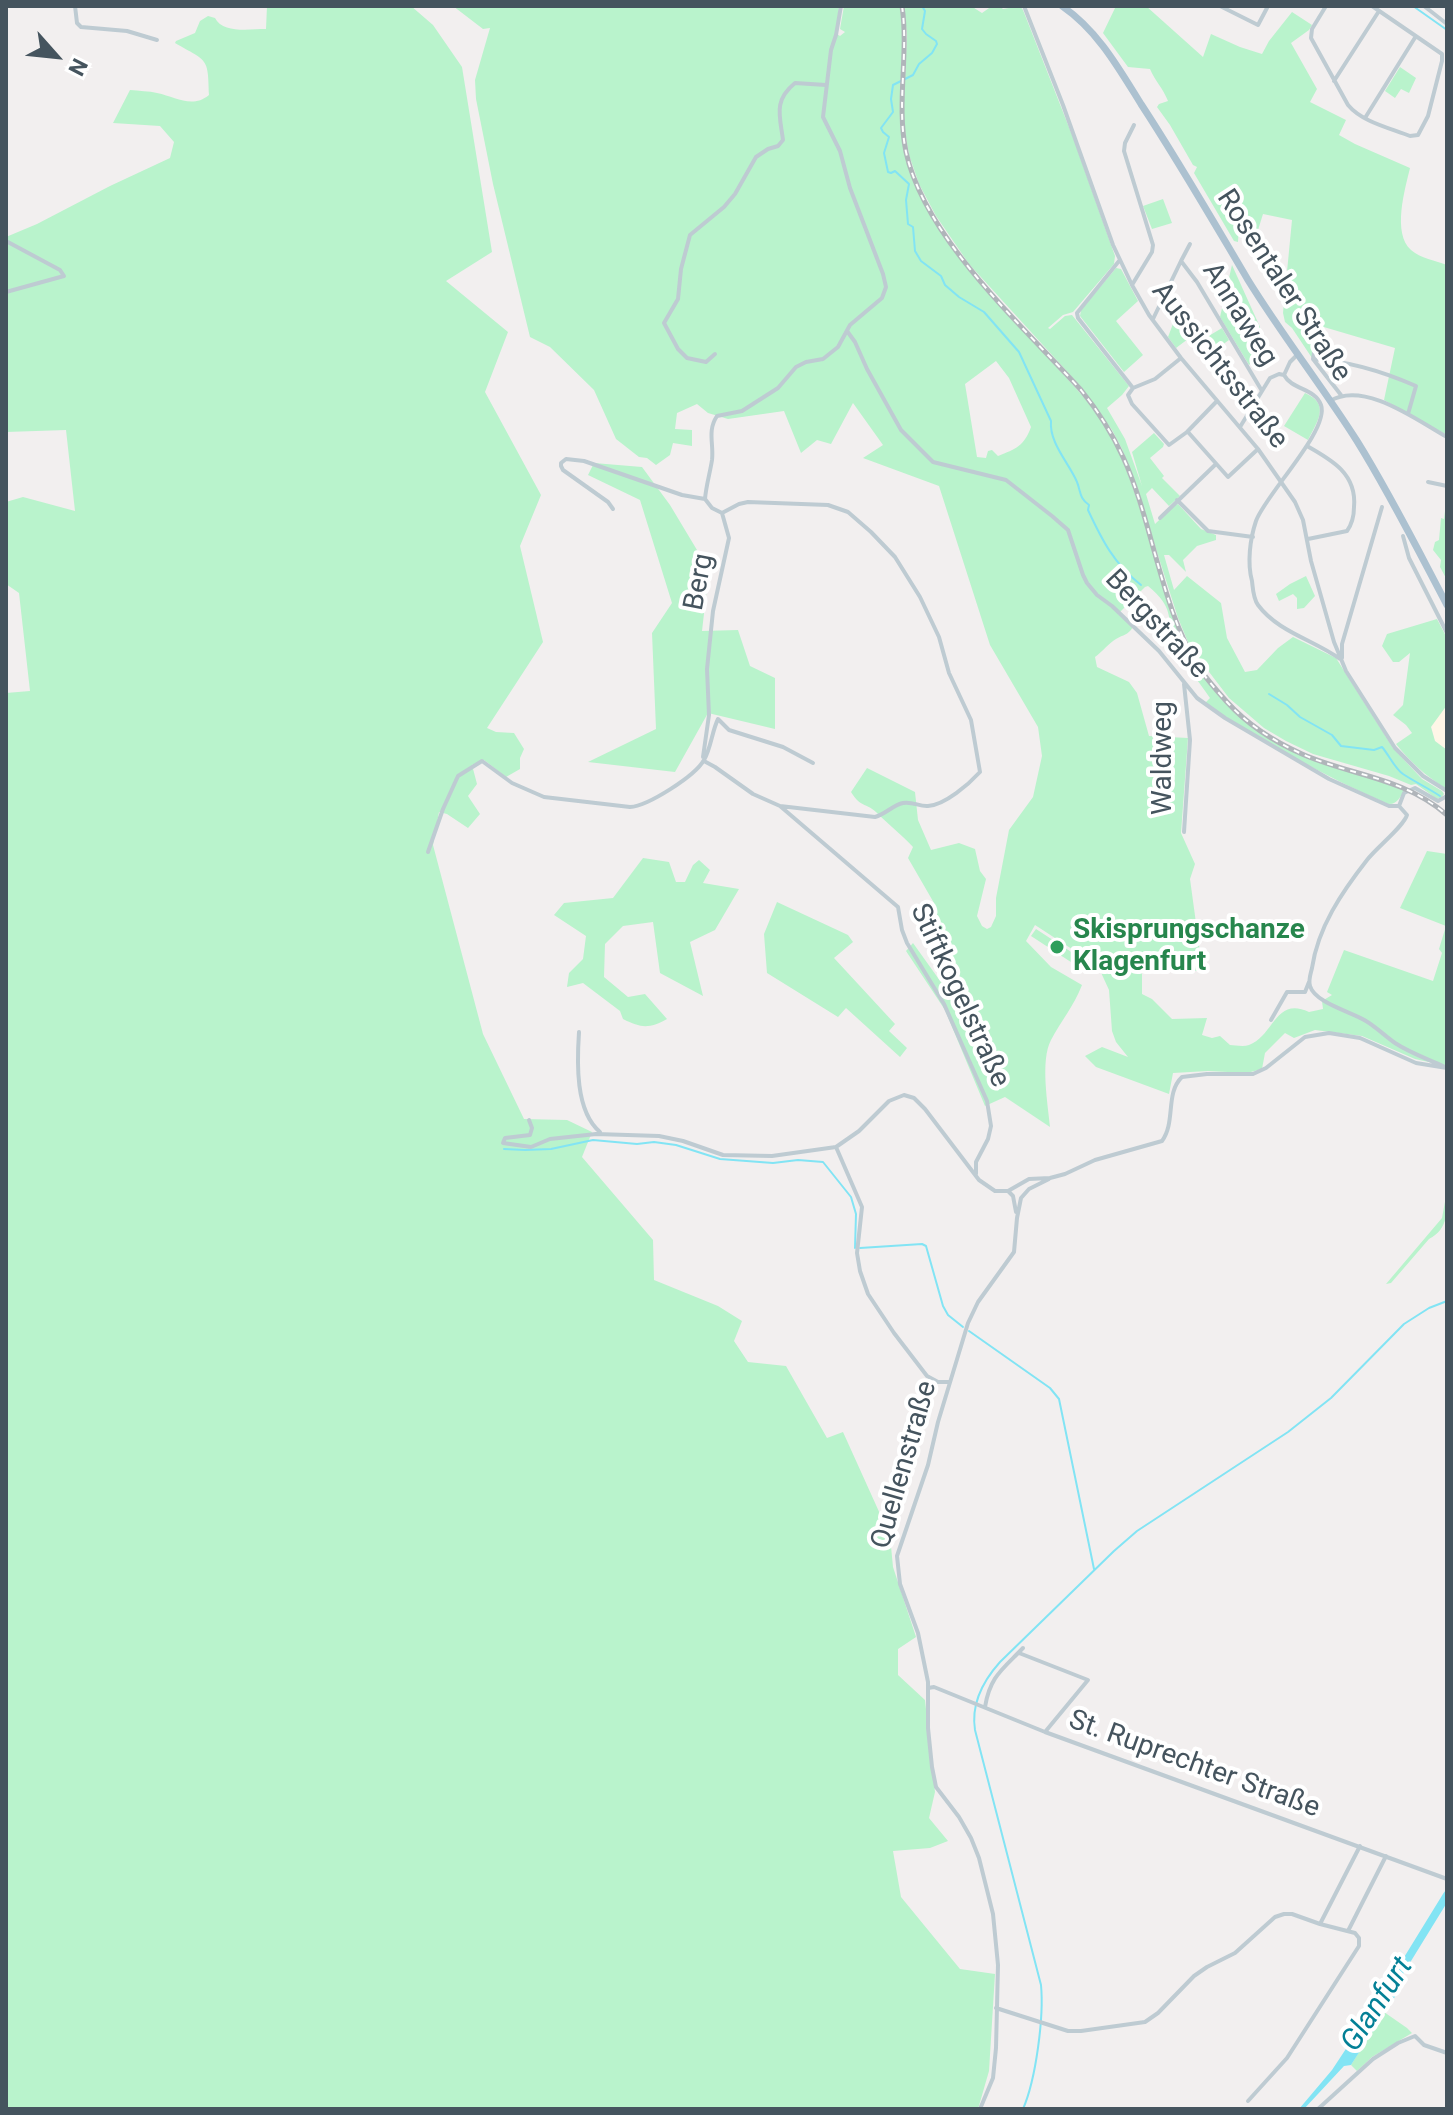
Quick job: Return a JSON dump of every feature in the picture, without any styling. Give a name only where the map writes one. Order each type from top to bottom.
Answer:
[{"type":"main road","name":"Rosentaler Straße","points":[[1062,6],[1095,34],[1172,150],[1250,283],[1381,482],[1447,605]]},
{"type":"street","points":[[75,6],[77,23],[81,27],[127,31],[157,40]]},
{"type":"street","points":[[705,499],[712,458],[710,435],[717,416],[742,411],[778,388],[796,367],[823,359],[838,347],[862,314],[882,298],[886,287],[840,151],[823,117],[831,50],[841,6]]},
{"type":"street","name":"Aussichtsstraße","points":[[1024,6],[1120,261],[1132,285],[1181,358],[1258,449],[1300,509],[1320,597],[1346,671],[1395,748],[1423,776],[1447,793]]},
{"type":"street","points":[[1220,6],[1232,9],[1258,25],[1268,6]]},
{"type":"street","points":[[1325,7],[1312,29],[1311,38],[1351,109],[1410,136],[1418,135],[1428,116],[1442,61],[1440,52],[1372,6]]},
{"type":"street","points":[[1424,6],[1447,24]]},
{"type":"street","points":[[1334,81],[1379,11]]},
{"type":"street","points":[[1365,118],[1416,36]]},
{"type":"street","points":[[715,354],[706,362],[687,358],[678,349],[664,323],[678,299],[681,269],[690,235],[735,194],[756,157],[778,146],[783,140],[779,105],[790,87],[795,83],[827,85]]},
{"type":"street","points":[[1132,285],[1153,245],[1124,151],[1134,125]]},
{"type":"street","points":[[6,241],[60,270],[64,276],[6,292]]},
{"type":"street","name":"Annaweg","points":[[1153,319],[1190,244]]},
{"type":"street","points":[[1120,261],[1077,313],[1133,388]]},
{"type":"street","name":"Annaweg","points":[[1181,261],[1197,282],[1262,391]]},
{"type":"street","points":[[1318,326],[1313,359],[1341,395]]},
{"type":"street","name":"Bergstraße","points":[[847,331],[901,430],[911,441],[933,462],[1006,480],[1068,530],[1087,583],[1159,651],[1197,698],[1319,773],[1359,794],[1389,806],[1399,806]]},
{"type":"street","points":[[1298,354],[1284,375],[1290,383],[1311,393],[1321,404],[1321,418],[1307,446],[1259,513],[1250,573],[1259,607],[1293,634],[1342,660],[1342,644],[1382,507]]},
{"type":"street","points":[[1181,358],[1155,379],[1129,392],[1128,398],[1166,444],[1187,432],[1217,401]]},
{"type":"street","points":[[1313,359],[1388,374],[1416,386],[1408,414]]},
{"type":"street","name":"Annaweg","points":[[1240,427],[1270,378],[1284,375]]},
{"type":"street","points":[[1330,401],[1341,395],[1370,398],[1408,414],[1447,437]]},
{"type":"street","points":[[1187,432],[1228,477],[1258,449]]},
{"type":"street","points":[[1307,446],[1340,467],[1351,482],[1354,501],[1352,523],[1347,531],[1308,539]]},
{"type":"street","points":[[613,509],[608,502],[568,474],[561,463],[566,459],[584,461],[682,495],[705,499],[712,508],[722,513]]},
{"type":"street","points":[[1160,518],[1216,464]]},
{"type":"street","points":[[1428,482],[1447,486]]},
{"type":"street","points":[[1177,500],[1208,531],[1253,537]]},
{"type":"street","name":"Stiftkogelstraße","points":[[722,513],[748,502],[828,505],[848,512],[895,557],[920,597],[971,720],[980,772],[963,788],[936,804],[925,807],[907,802],[875,817],[780,806]]},
{"type":"street","name":"Berg","points":[[704,761],[709,715],[707,669],[711,625],[729,538],[722,513]]},
{"type":"street","points":[[1403,536],[1409,558],[1447,633]]},
{"type":"street","name":"Waldweg","points":[[1184,684],[1190,730],[1184,832]]},
{"type":"street","points":[[428,852],[458,776],[482,761],[512,783],[544,797],[630,807],[643,805],[661,795],[704,761],[718,719],[729,730],[783,747],[813,763]]},
{"type":"street","name":"Stiftkogelstraße","points":[[704,761],[753,794],[780,806],[898,907],[907,943],[944,1004],[987,1101],[991,1126],[976,1162],[977,1176]]},
{"type":"street","points":[[1305,992],[1316,944],[1336,903],[1367,860],[1405,821],[1407,815],[1399,806],[1404,793],[1415,788],[1438,801],[1447,793]]},
{"type":"street","points":[[1309,982],[1313,992],[1327,1003],[1366,1021],[1397,1044],[1447,1068]]},
{"type":"street","points":[[1271,1020],[1287,992],[1313,992]]},
{"type":"street","points":[[579,1032],[576,1063],[578,1084],[593,1127],[601,1134]]},
{"type":"street","points":[[529,1120],[532,1128],[530,1135],[505,1138],[503,1143],[531,1147],[550,1139],[601,1134],[671,1138],[714,1153],[772,1156],[836,1147],[889,1101],[907,1095],[925,1109],[977,1176],[989,1188],[999,1192],[1008,1191],[1029,1179],[1050,1178],[1095,1160],[1162,1141],[1170,1126],[1173,1091],[1182,1077],[1260,1072],[1299,1040],[1314,1034],[1360,1038],[1416,1063],[1447,1068]]},
{"type":"street","points":[[840,1155],[844,1143]]},
{"type":"street","points":[[836,1147],[862,1207],[857,1253],[868,1294],[927,1376],[934,1381],[950,1382]]},
{"type":"street","name":"Quellenstraße","points":[[980,2109],[994,2071],[998,1965],[990,1897],[971,1838],[936,1787],[928,1728],[928,1688],[918,1633],[897,1574],[897,1556],[928,1465],[968,1323],[978,1302],[1014,1252],[1017,1218],[1025,1192],[1050,1178]]},
{"type":"street","name":"Quellenstraße","points":[[1008,1191],[1013,1196],[1017,1218]]},
{"type":"street","points":[[983,1706],[992,1681],[1021,1650],[1088,1680],[1045,1732]]},
{"type":"street","name":"St. Ruprechter Straße","points":[[928,1688],[934,1687],[1045,1732],[1447,1879]]},
{"type":"street","points":[[1320,1924],[1360,1846]]},
{"type":"street","points":[[1348,1931],[1386,1856]]},
{"type":"street","points":[[996,2008],[1054,2028],[1075,2031],[1145,2022],[1194,1976],[1235,1953],[1275,1917],[1292,1914],[1357,1935],[1359,1946],[1287,2058],[1248,2101]]},
{"type":"street","points":[[1318,2109],[1373,2059],[1398,2043],[1415,2036],[1424,2045],[1447,2053]]},
{"type":"shaded area","points":[[1447,705],[1447,750],[1435,741],[1431,726]]},
{"type":"green space","points":[[267,6],[411,6],[433,25],[462,67],[492,252],[446,281],[508,332],[485,392],[541,495],[520,546],[543,642],[487,728],[514,733],[524,749],[520,769],[506,777],[484,760],[472,765],[477,784],[468,796],[480,814],[468,828],[439,812],[433,845],[483,1034],[524,1119],[567,1120],[592,1132],[582,1157],[653,1240],[654,1280],[718,1306],[742,1321],[734,1341],[748,1362],[786,1366],[827,1438],[843,1432],[890,1536],[893,1567],[916,1637],[898,1649],[898,1675],[925,1700],[935,1792],[929,1818],[948,1841],[930,1848],[893,1851],[901,1897],[960,1969],[995,1974],[989,2071],[978,2109],[6,2109],[6,693],[30,691],[19,593],[6,584],[6,502],[23,497],[75,511],[66,430],[6,432],[6,237],[170,158],[174,142],[160,126],[113,123],[130,90],[154,92],[190,102],[203,99],[209,95],[207,67],[176,41],[195,33],[200,21],[208,16],[230,29],[266,29]]},
{"type":"green space","points":[[453,6],[839,6],[837,34],[840,36],[845,32],[840,29],[844,6],[900,6],[900,119],[906,156],[917,186],[930,214],[966,267],[1076,388],[1105,426],[1131,482],[1172,612],[1201,672],[1222,699],[1248,723],[1281,745],[1311,759],[1405,790],[1396,802],[1388,804],[1294,758],[1205,703],[1210,698],[1179,650],[1166,606],[1157,594],[1145,587],[1118,614],[1133,627],[1095,657],[1097,667],[1129,682],[1137,693],[1149,736],[1188,738],[1181,833],[1195,864],[1190,879],[1202,967],[1198,971],[1142,968],[1142,994],[1152,999],[1172,1019],[1207,1018],[1202,1035],[1212,1038],[1220,1036],[1230,1045],[1244,1046],[1257,1040],[1289,1009],[1309,1012],[1323,1009],[1322,1001],[1332,995],[1327,992],[1344,950],[1433,981],[1446,926],[1400,908],[1427,851],[1447,854],[1447,1066],[1415,1059],[1362,1036],[1315,1030],[1294,1038],[1285,1033],[1265,1053],[1262,1069],[1247,1073],[1173,1073],[1169,1094],[1096,1067],[1085,1056],[1102,1047],[1128,1057],[1112,1031],[1109,990],[1098,966],[1035,925],[1026,941],[1051,967],[1082,985],[1048,1049],[1046,1083],[1050,1127],[1005,1097],[985,1106],[945,1010],[906,951],[913,943],[943,985],[956,989],[935,938],[934,903],[908,858],[913,847],[851,792],[867,768],[915,792],[918,820],[931,850],[959,843],[975,849],[980,871],[986,879],[977,916],[982,926],[987,929],[991,927],[996,916],[996,898],[1009,830],[1033,797],[1042,756],[1038,727],[990,645],[939,486],[863,458],[883,445],[853,403],[831,444],[817,440],[801,453],[784,411],[728,419],[708,413],[697,404],[677,413],[675,429],[692,430],[692,446],[673,443],[670,455],[656,465],[647,458],[639,457],[616,439],[594,390],[550,347],[530,337],[476,99],[475,80],[490,28],[483,29]],"holes":[[[996,361],[1009,378],[1031,427],[1015,449],[998,456],[992,450],[988,451],[986,458],[977,457],[965,384]]]},
{"type":"green space","points":[[904,6],[971,6],[982,13],[992,6],[1003,9],[1020,6],[1023,10],[1115,256],[1114,264],[1073,312],[1063,315],[1048,328],[1065,316],[1072,315],[1129,386],[1107,408],[1125,439],[1142,486],[1132,452],[1154,433],[1164,444],[1150,458],[1164,476],[1162,478],[1180,496],[1169,506],[1152,488],[1146,494],[1155,524],[1178,504],[1201,529],[1216,535],[1216,540],[1197,546],[1183,560],[1186,572],[1169,555],[1164,555],[1174,590],[1187,576],[1221,603],[1227,638],[1245,672],[1257,670],[1293,637],[1336,658],[1393,748],[1422,779],[1442,791],[1444,794],[1441,798],[1437,799],[1416,784],[1313,754],[1264,728],[1229,698],[1190,647],[1135,483],[1112,430],[1083,389],[969,264],[936,216],[919,184],[909,155],[903,119],[907,35]]},
{"type":"green space","points":[[1116,6],[1146,6],[1203,57],[1211,34],[1262,54],[1292,12],[1312,25],[1291,43],[1317,89],[1310,102],[1346,120],[1339,135],[1410,168],[1401,222],[1405,242],[1419,255],[1447,265],[1447,435],[1384,400],[1395,348],[1317,325],[1312,358],[1285,322],[1283,313],[1292,220],[1263,214],[1258,230],[1239,225],[1238,242],[1234,241],[1194,173],[1197,167],[1157,107],[1168,101],[1150,69],[1128,67],[1103,33]]},
{"type":"green space","points":[[1400,67],[1416,78],[1409,93],[1401,89],[1395,98],[1385,91]]},
{"type":"green space","points":[[1163,199],[1172,223],[1152,229],[1143,206]]},
{"type":"green space","points":[[1232,265],[1260,327],[1254,360],[1249,365],[1220,317]]},
{"type":"green space","points":[[1116,268],[1121,269],[1138,301],[1116,321],[1143,355],[1124,372],[1080,316],[1081,310]]},
{"type":"green space","points":[[1179,308],[1202,340],[1222,328],[1229,340],[1211,353],[1206,346],[1196,350],[1188,339],[1176,348],[1168,337]]},
{"type":"green space","points":[[1305,393],[1318,402],[1320,408],[1308,440],[1284,426]]},
{"type":"green space","points":[[594,463],[642,467],[670,505],[709,570],[702,631],[738,630],[750,666],[775,678],[775,729],[708,713],[675,772],[588,762],[656,729],[652,633],[672,603],[640,500],[588,475]]},
{"type":"green space","points":[[1445,511],[1447,580],[1440,567],[1441,560],[1433,550],[1435,542],[1439,540],[1441,518],[1444,519]]},
{"type":"green space","points":[[1306,576],[1315,596],[1304,608],[1297,609],[1297,598],[1293,594],[1279,601],[1276,594]]},
{"type":"green space","points":[[1437,619],[1447,638],[1447,705],[1431,727],[1435,741],[1447,750],[1447,788],[1419,768],[1396,744],[1412,733],[1393,715],[1403,705],[1410,653],[1399,662],[1393,662],[1382,646],[1387,634]]},
{"type":"green space","points":[[643,858],[669,862],[676,882],[685,882],[699,860],[710,870],[703,883],[739,889],[715,930],[690,942],[703,996],[660,973],[653,922],[623,926],[605,944],[604,977],[628,997],[645,994],[667,1019],[645,1026],[623,1019],[620,1011],[583,983],[567,987],[569,973],[583,959],[586,936],[554,915],[564,903],[613,898]]},
{"type":"green space","points":[[777,902],[848,935],[853,942],[834,958],[895,1024],[889,1031],[907,1048],[900,1057],[846,1008],[838,1017],[767,973],[764,934]]},
{"type":"green space","name":"Skisprungschanze Klagenfurt","points":[[1036,929],[1082,959],[1077,966],[1031,936]]},
{"type":"green space","points":[[1447,1191],[1446,1218],[1440,1230],[1391,1283],[1386,1284],[1442,1218]]},
{"type":"green space","points":[[1384,2012],[1412,2033],[1372,2057],[1357,2071],[1351,2065]]},
{"type":"water","name":"Glanfurt","points":[[1392,1979],[1400,1982],[1394,1991],[1396,1995],[1351,2065],[1344,2066],[1304,2109],[1299,2109],[1332,2070]]},
{"type":"waterway","points":[[922,6],[925,11],[922,29],[937,44],[913,75],[893,85],[893,112],[881,128],[889,137],[884,153],[888,172],[895,171],[909,184],[906,200],[908,224],[913,227],[915,251],[921,261],[941,276],[945,285],[984,312],[1019,352],[1051,421],[1056,445],[1089,505],[1088,510],[1098,531],[1116,560],[1141,585]]},
{"type":"waterway","points":[[1413,6],[1447,30]]},
{"type":"waterway","points":[[1269,694],[1332,735],[1341,746],[1374,750],[1382,747],[1400,772],[1440,796]]},
{"type":"waterway","points":[[504,1149],[551,1149],[593,1140],[637,1144],[654,1142],[676,1145],[720,1159],[773,1163],[798,1160],[823,1162],[851,1197],[856,1214],[855,1248]]},
{"type":"waterway","points":[[860,1248],[926,1246],[943,1306],[948,1315],[963,1327]]},
{"type":"waterway","points":[[1023,2109],[1038,2048],[1041,1985],[975,1730],[977,1703],[988,1677],[1137,1531],[1288,1432],[1331,1398],[1404,1324],[1447,1301]]},
{"type":"waterway","points":[[969,1331],[1050,1388],[1059,1399],[1094,1569]]},
{"type":"waterway","name":"Glanfurt","points":[[1391,1986],[1447,1895]]},
{"type":"railway","points":[[902,6],[903,134],[917,185],[933,217],[978,279],[1081,390],[1109,431],[1133,482],[1176,620],[1200,669],[1235,710],[1272,738],[1321,761],[1395,785],[1430,802],[1447,815]]},
{"type":"place","name":"Skisprungschanze Klagenfurt","points":[[1057,947]]}]
